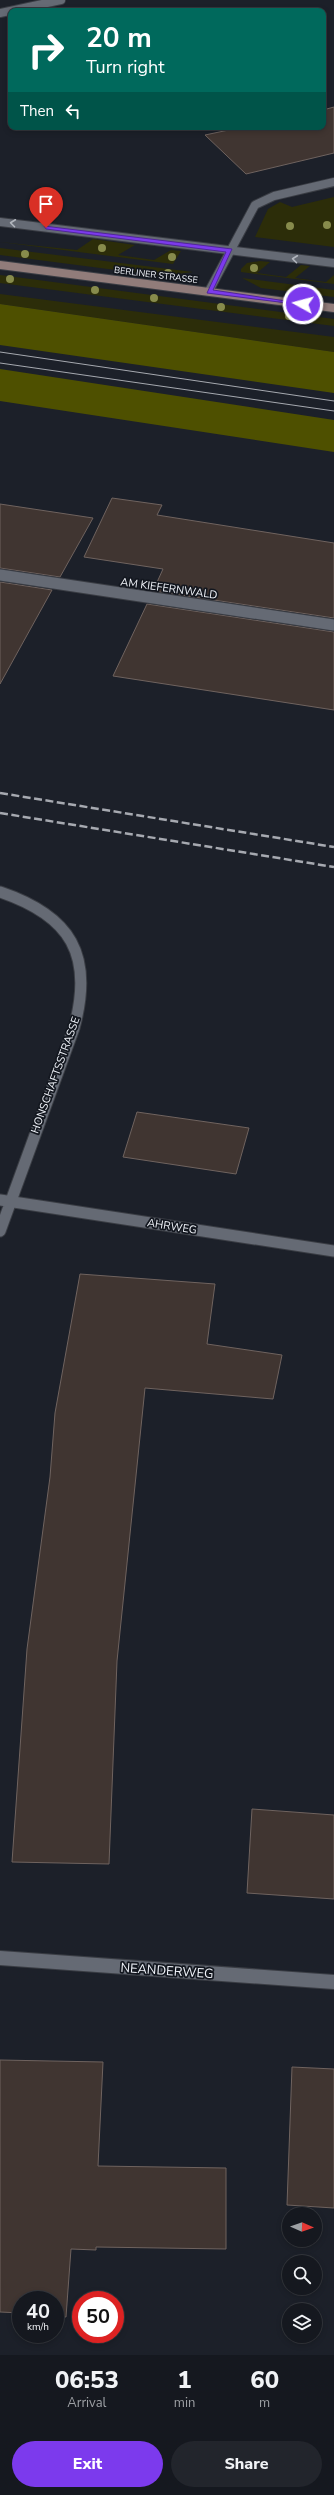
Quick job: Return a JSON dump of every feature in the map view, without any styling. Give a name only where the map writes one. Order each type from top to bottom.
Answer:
[{"type":"main road","name":"BERLINER STRASSE","points":[[0,265],[334,308]]},
{"type":"street","points":[[23,8],[61,0]]},
{"type":"street","points":[[210,291],[255,205],[274,196],[334,182]]},
{"type":"street","points":[[0,222],[334,263]]},
{"type":"street","name":"AM KIEFERNWALD","points":[[0,575],[334,625]]},
{"type":"street","name":"HONSCHAFTSSTRASSE","points":[[0,892],[38,907],[64,928],[81,959],[82,994],[74,1028],[5,1201],[0,1231]]},
{"type":"street","name":"AHRWEG","points":[[5,1201],[334,1250]]},
{"type":"street","name":"NEANDERWEG","points":[[0,1958],[334,1982]]},
{"type":"shaded area","points":[[334,197],[334,247],[255,237],[268,209],[280,202],[292,207]]},
{"type":"shaded area","points":[[93,239],[135,245],[118,255],[154,260],[171,250],[181,251],[173,264],[0,242],[77,250]]},
{"type":"shaded area","points":[[0,248],[193,272],[162,276],[0,255]]},
{"type":"shaded area","points":[[260,261],[270,262],[257,273],[286,277],[301,265],[310,266],[295,278],[326,282],[334,275],[334,284],[241,272],[241,269],[247,263]]},
{"type":"shaded area","points":[[0,275],[334,319],[334,326],[0,283]]},
{"type":"shaded area","points":[[242,278],[334,290],[334,297],[261,288]]},
{"type":"shaded area","points":[[0,294],[334,337],[334,352],[0,304]]},
{"type":"shaded area","points":[[0,304],[334,352],[334,393],[0,345]]},
{"type":"shaded area","points":[[0,369],[334,420],[334,452],[0,401]]},
{"type":"building","points":[[334,107],[334,153],[246,174],[205,135],[229,130],[326,130],[326,109]]},
{"type":"building","points":[[112,498],[162,505],[157,515],[334,543],[334,618],[153,591],[163,569],[84,557]]},
{"type":"building","points":[[0,504],[93,518],[60,577],[0,568]]},
{"type":"building","points":[[0,582],[52,590],[0,684]]},
{"type":"building","points":[[147,604],[334,632],[334,710],[113,676]]},
{"type":"building","points":[[137,1112],[249,1128],[236,1174],[123,1157]]},
{"type":"building","points":[[80,1274],[215,1284],[207,1344],[282,1355],[273,1399],[145,1388],[117,1661],[109,1864],[12,1862],[27,1649],[50,1477],[55,1413]]},
{"type":"building","points":[[252,1809],[334,1815],[334,1899],[247,1893]]},
{"type":"building","points":[[0,2060],[103,2062],[98,2166],[226,2168],[226,2249],[96,2247],[96,2250],[71,2249],[66,2317],[64,2317],[64,2291],[12,2291],[12,2313],[0,2312]]},
{"type":"building","points":[[292,2067],[334,2069],[334,2208],[287,2205]]},
{"type":"tram line","points":[[0,352],[334,401]]},
{"type":"tram line","points":[[0,363],[334,411]]},
{"type":"railway","points":[[0,793],[334,847]]},
{"type":"railway","points":[[0,813],[334,867]]},
{"type":"route","points":[[46,228],[230,251],[210,291],[303,304]]}]
